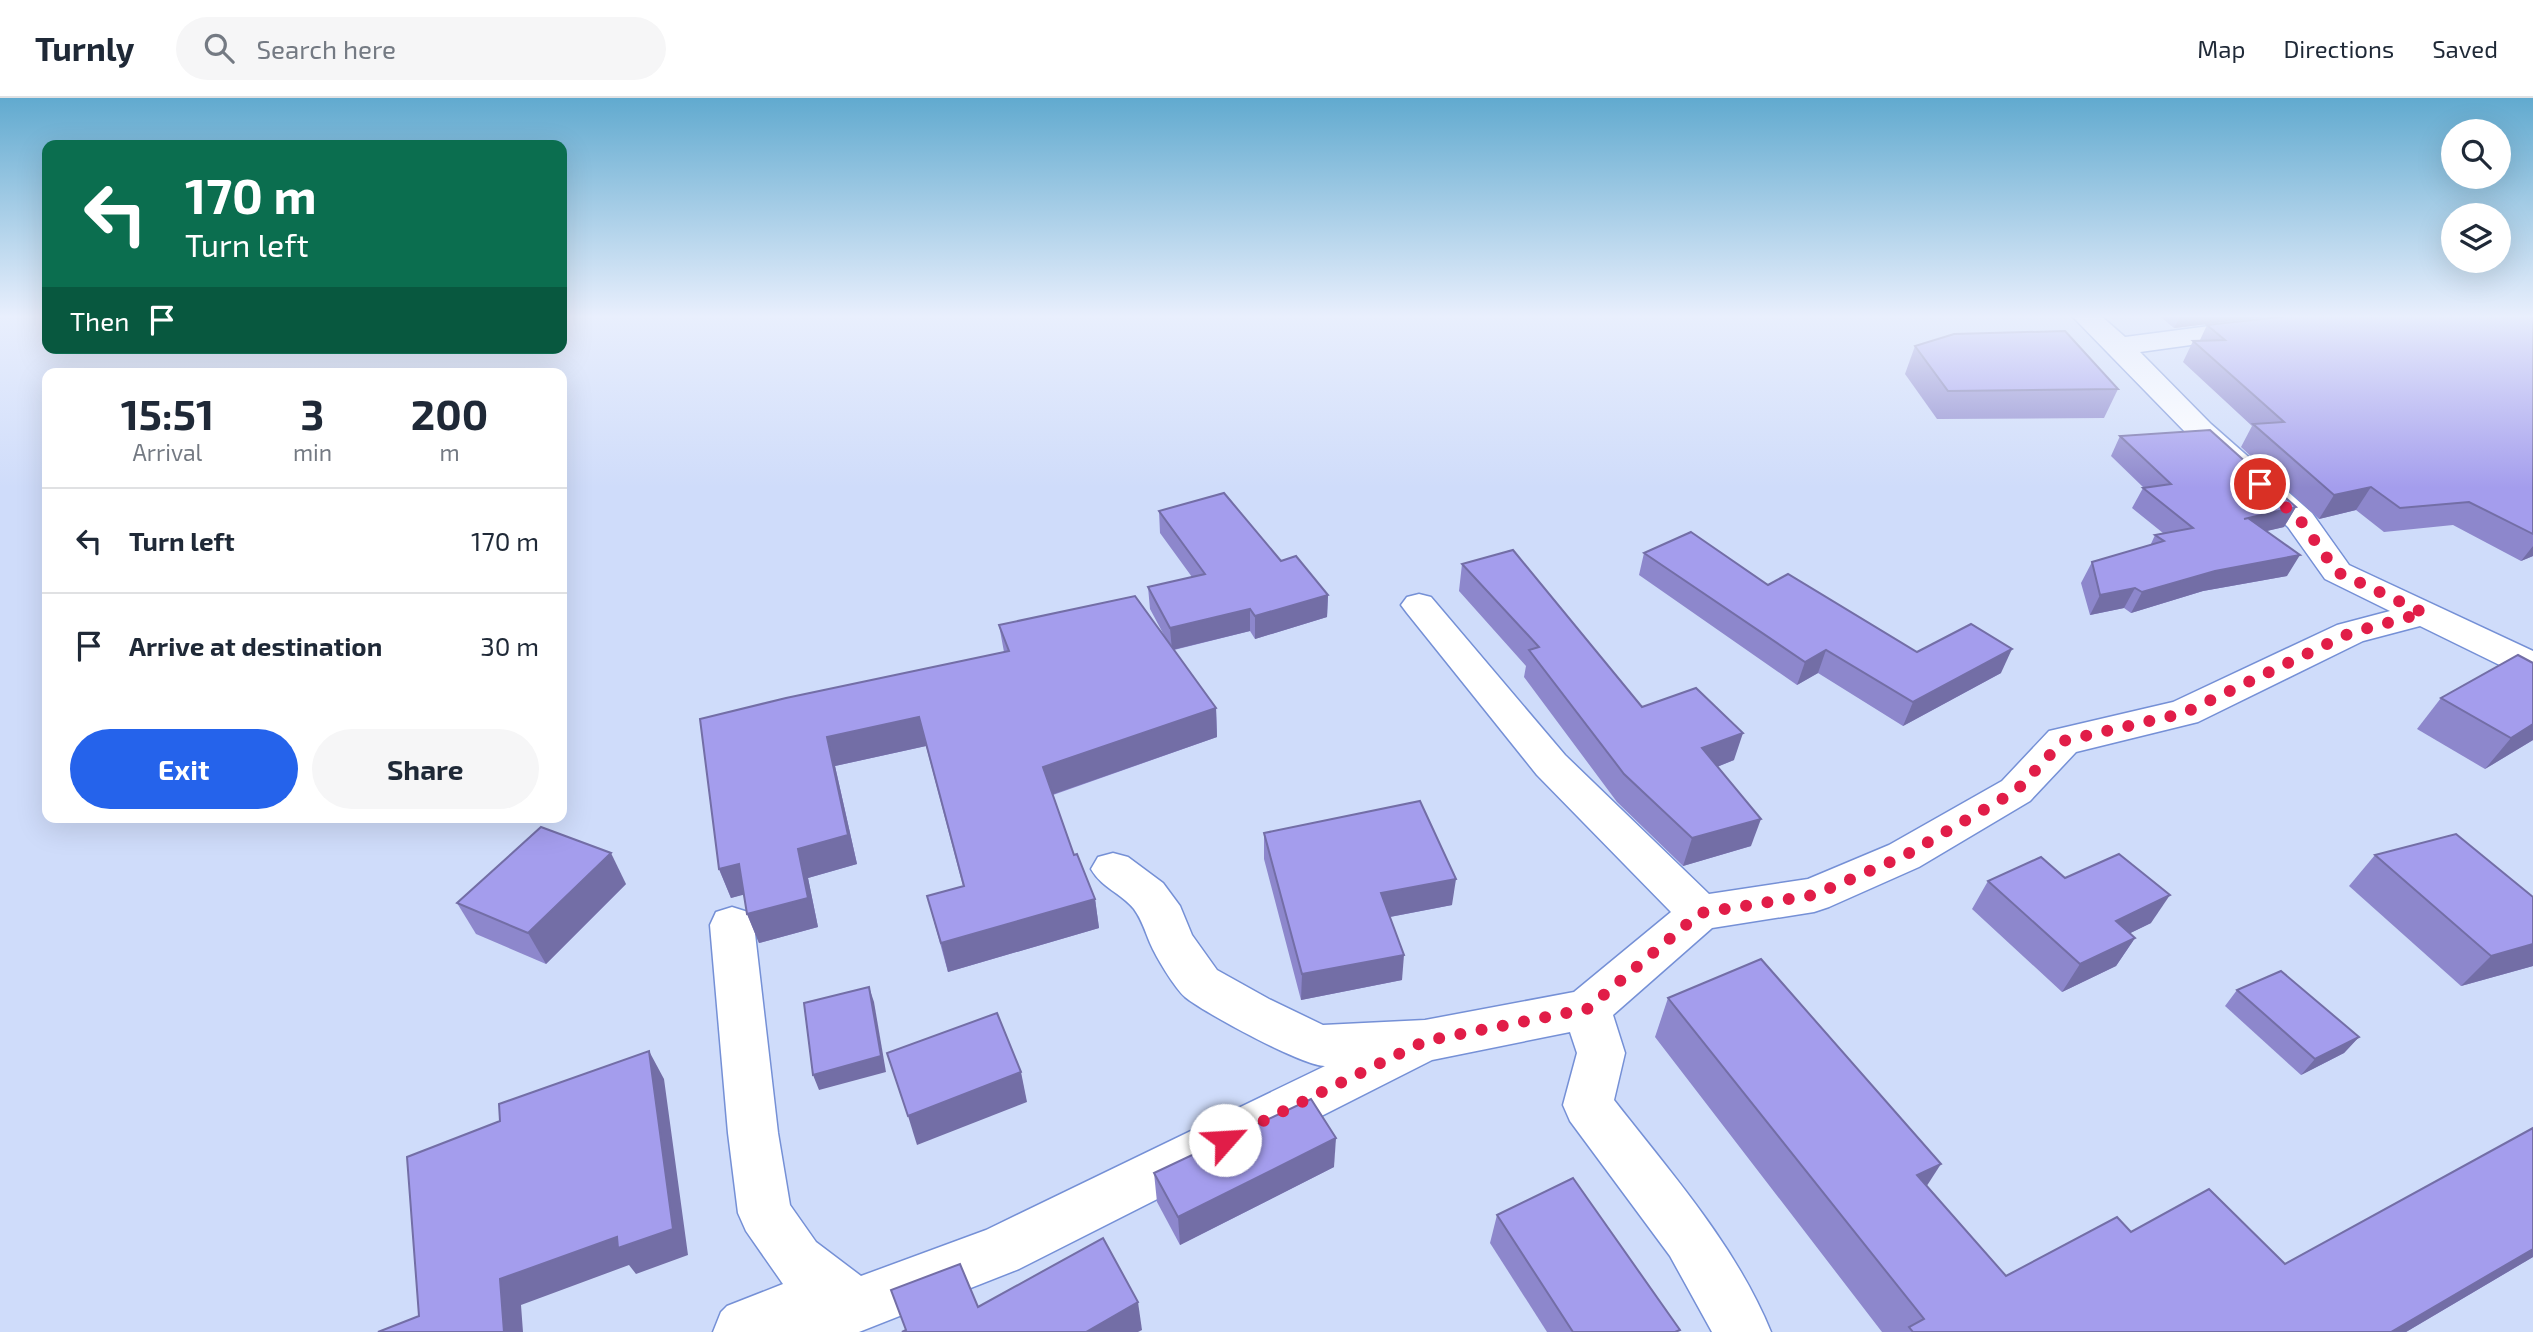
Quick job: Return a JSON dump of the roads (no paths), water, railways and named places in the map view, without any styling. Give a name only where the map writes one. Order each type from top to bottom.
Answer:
[{"type":"street","points":[[2145,373],[2200,430],[2300,520],[2337,572],[2533,666]]},
{"type":"street","points":[[1419,605],[1551,765],[1700,913]]},
{"type":"street","points":[[1113,869],[1148,895],[1164,918],[1172,942],[1202,983],[1251,1013],[1319,1046],[1425,1041],[1587,1009],[1700,913],[1814,895],[1904,856],[2016,791],[2063,741],[2184,713],[2350,633],[2424,613]]},
{"type":"street","points":[[733,925],[753,1133],[765,1213],[797,1261],[855,1306]]},
{"type":"street","points":[[1587,1009],[1601,1053],[1588,1105],[1689,1238],[1742,1332]]},
{"type":"street","points":[[741,1332],[747,1326],[790,1309],[855,1306],[1000,1251],[1425,1041]]}]
